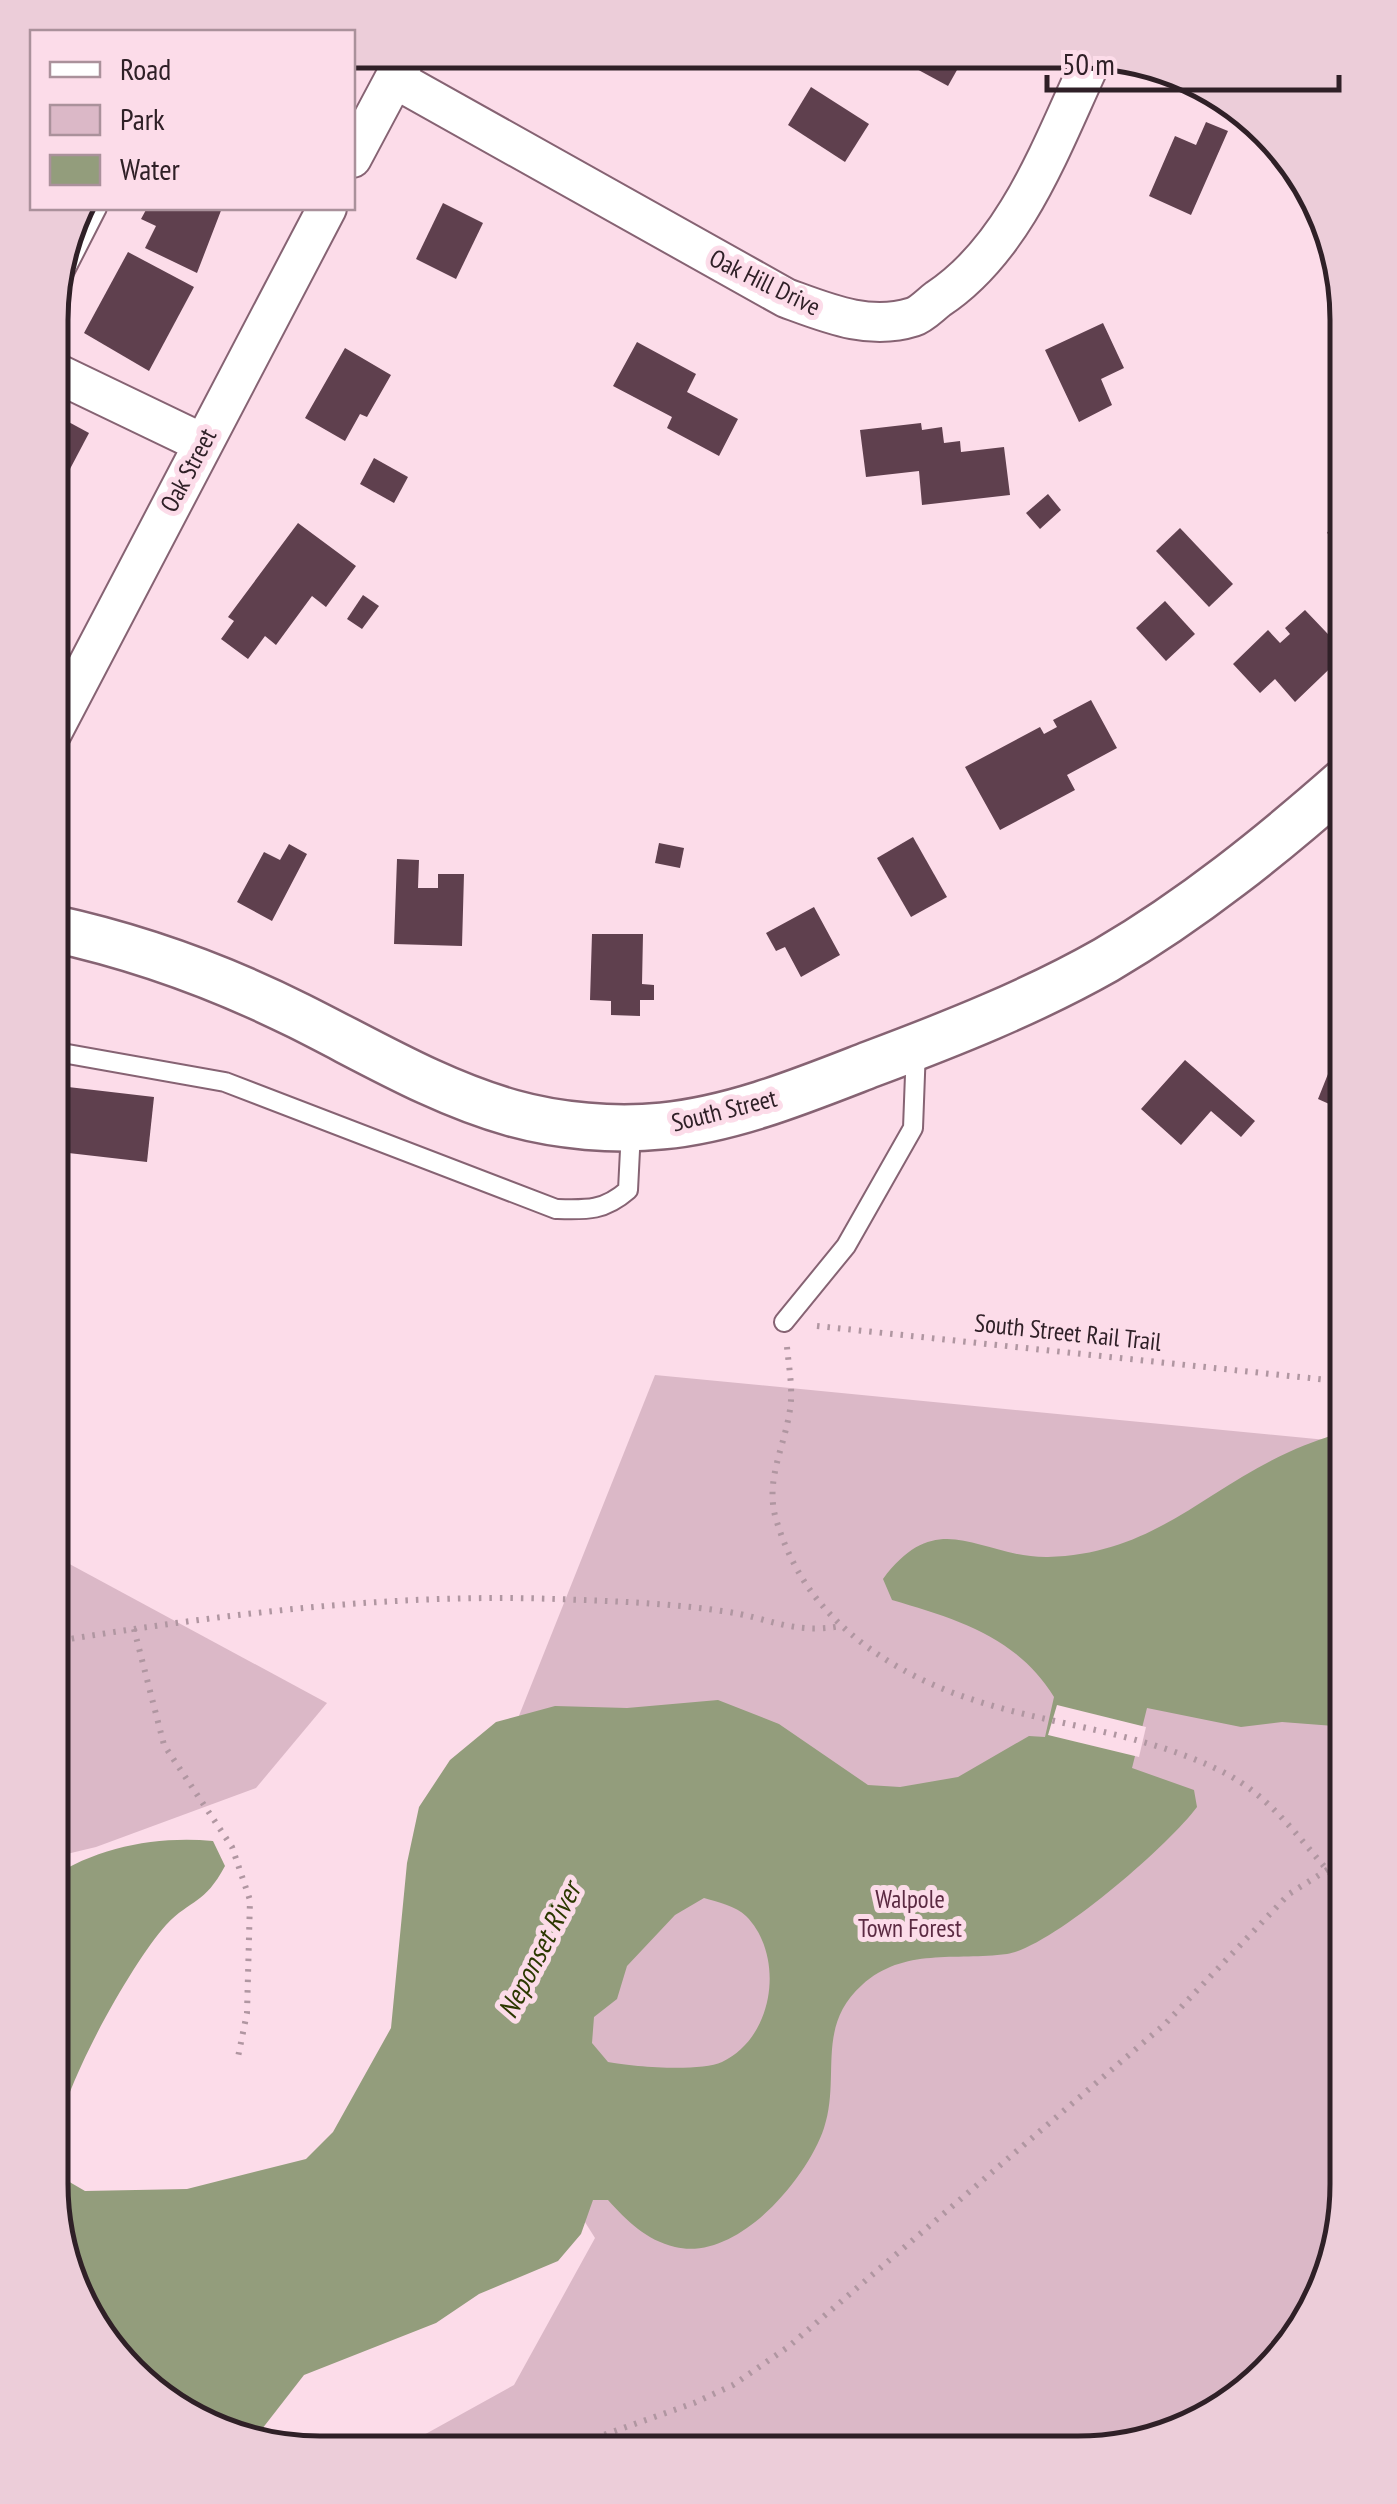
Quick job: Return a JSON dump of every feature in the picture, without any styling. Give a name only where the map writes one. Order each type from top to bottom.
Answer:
[{"type":"street","points":[[355,152],[400,68]]},
{"type":"street","name":"Oak Hill Drive","points":[[409,68],[786,298],[849,320],[882,322],[915,316],[961,285],[980,265],[1016,212],[1088,68]]},
{"type":"street","name":"Oak Street","points":[[68,702],[325,210]]},
{"type":"street","points":[[68,379],[202,443]]},
{"type":"street","name":"South Street","points":[[68,932],[162,956],[195,969],[374,1056],[514,1113],[592,1126],[662,1126],[741,1110],[916,1047],[1105,960],[1227,880],[1330,794]]},
{"type":"lane","points":[[82,237],[96,210]]},
{"type":"lane","points":[[784,1322],[846,1246],[912,1128],[916,1047]]},
{"type":"lane","points":[[68,1054],[225,1082],[556,1209],[594,1210],[611,1205],[628,1190],[631,1126]]},
{"type":"path","name":"South Street Rail Trail","points":[[784,1322],[1329,1380]]},
{"type":"path","points":[[784,1322],[790,1414],[774,1472],[774,1515],[798,1574],[818,1604],[892,1665],[933,1688],[980,1706],[1150,1745],[1243,1783],[1284,1818],[1329,1873]]},
{"type":"path","points":[[68,1640],[285,1610],[527,1598],[677,1605],[729,1612],[793,1630],[842,1625]]},
{"type":"path","points":[[134,1630],[164,1745],[232,1847],[250,1900],[247,2014],[238,2057]]},
{"type":"path","points":[[600,2436],[733,2386],[788,2347],[1164,2024],[1289,1894],[1329,1866]]},
{"type":"green space","name":"Walpole Town Forest","points":[[655,1375],[1329,1440],[1329,2201],[1316,2265],[1296,2310],[1256,2363],[1217,2394],[1158,2423],[1126,2432],[1077,2436],[422,2436],[514,2385],[595,2238],[421,1961]]},
{"type":"green space","points":[[68,1563],[327,1703],[256,1788],[68,1854]]},
{"type":"water","name":"Neponset River","points":[[1329,1437],[1329,1726],[1282,1722],[1241,1727],[1147,1708],[1132,1768],[1194,1790],[1197,1807],[1108,1892],[1052,1934],[1007,1954],[913,1960],[878,1973],[862,1985],[848,2001],[834,2035],[829,2109],[815,2148],[786,2192],[745,2229],[722,2242],[699,2248],[675,2247],[646,2235],[608,2200],[593,2200],[581,2234],[558,2261],[479,2294],[436,2323],[304,2375],[262,2429],[223,2417],[180,2394],[130,2351],[94,2296],[81,2265],[72,2233],[68,2181],[85,2191],[187,2189],[306,2159],[333,2132],[391,2028],[407,1863],[419,1807],[450,1760],[496,1722],[555,1706],[627,1708],[718,1700],[779,1724],[868,1785],[900,1787],[958,1777],[1029,1736],[1045,1737],[1054,1697],[1022,1659],[984,1633],[892,1600],[883,1579],[903,1557],[923,1544],[942,1539],[1048,1557],[1118,1545],[1176,1518],[1289,1452]],"holes":[[[704,1898],[746,1916],[758,1932],[770,1973],[769,1994],[754,2034],[740,2050],[712,2065],[666,2068],[608,2062],[592,2043],[594,2017],[617,1999],[627,1966],[675,1915]]]},
{"type":"water","points":[[213,1841],[225,1866],[211,1888],[175,1916],[151,1944],[98,2031],[68,2098],[68,1868],[108,1851],[149,1842]]},
{"type":"pier","points":[[1057,1705],[1146,1727],[1139,1757],[1048,1735]]},
{"type":"building","points":[[915,68],[958,68],[948,86]]},
{"type":"building","points":[[811,87],[869,124],[845,162],[788,125]]},
{"type":"building","points":[[1206,122],[1228,131],[1191,215],[1149,196],[1175,136],[1196,145]]},
{"type":"building","points":[[443,203],[483,223],[456,279],[416,259]]},
{"type":"building","points":[[146,210],[221,210],[197,273],[145,248],[156,226],[141,219]]},
{"type":"building","points":[[128,252],[194,287],[149,371],[84,333]]},
{"type":"building","points":[[1103,323],[1124,368],[1101,379],[1112,405],[1079,422],[1045,350]]},
{"type":"building","points":[[637,342],[696,374],[687,392],[738,419],[719,456],[667,428],[672,417],[613,386]]},
{"type":"building","points":[[345,348],[391,375],[367,417],[360,414],[345,441],[305,418]]},
{"type":"building","points":[[68,422],[89,433],[68,473]]},
{"type":"building","points":[[921,423],[922,430],[942,427],[944,443],[960,441],[961,452],[1004,447],[1010,495],[922,505],[919,471],[866,477],[860,430]]},
{"type":"building","points":[[374,458],[408,477],[394,503],[360,484]]},
{"type":"building","points":[[1048,494],[1061,510],[1040,529],[1026,513]]},
{"type":"building","points":[[298,523],[356,566],[326,607],[312,596],[276,645],[265,636],[248,659],[221,639],[234,621],[228,617]]},
{"type":"building","points":[[1180,528],[1233,584],[1209,607],[1156,551]]},
{"type":"building","points":[[363,595],[379,606],[362,629],[347,619]]},
{"type":"building","points":[[1165,601],[1195,634],[1166,661],[1136,628]]},
{"type":"building","points":[[1305,610],[1330,636],[1330,669],[1295,702],[1275,679],[1260,693],[1233,664],[1268,630],[1280,643],[1290,634],[1285,628]]},
{"type":"building","points":[[1091,700],[1117,748],[1067,775],[1075,790],[1000,830],[965,767],[1040,727],[1044,734],[1057,727],[1053,720]]},
{"type":"building","points":[[913,837],[947,897],[911,917],[877,858]]},
{"type":"building","points":[[659,843],[684,848],[680,868],[655,863]]},
{"type":"building","points":[[289,844],[307,854],[272,921],[237,902],[264,852],[280,860]]},
{"type":"building","points":[[397,859],[419,860],[418,888],[438,888],[438,874],[464,874],[462,946],[394,944]]},
{"type":"building","points":[[814,907],[840,955],[801,977],[785,947],[776,951],[766,933]]},
{"type":"building","points":[[592,934],[643,934],[642,984],[654,985],[654,1000],[640,1000],[640,1016],[611,1015],[611,1001],[590,1000]]},
{"type":"building","points":[[1185,1060],[1255,1121],[1241,1137],[1211,1111],[1181,1145],[1141,1109]]},
{"type":"building","points":[[1328,1074],[1330,1075],[1330,1104],[1318,1099]]},
{"type":"building","points":[[68,1087],[154,1097],[147,1162],[68,1153]]}]
